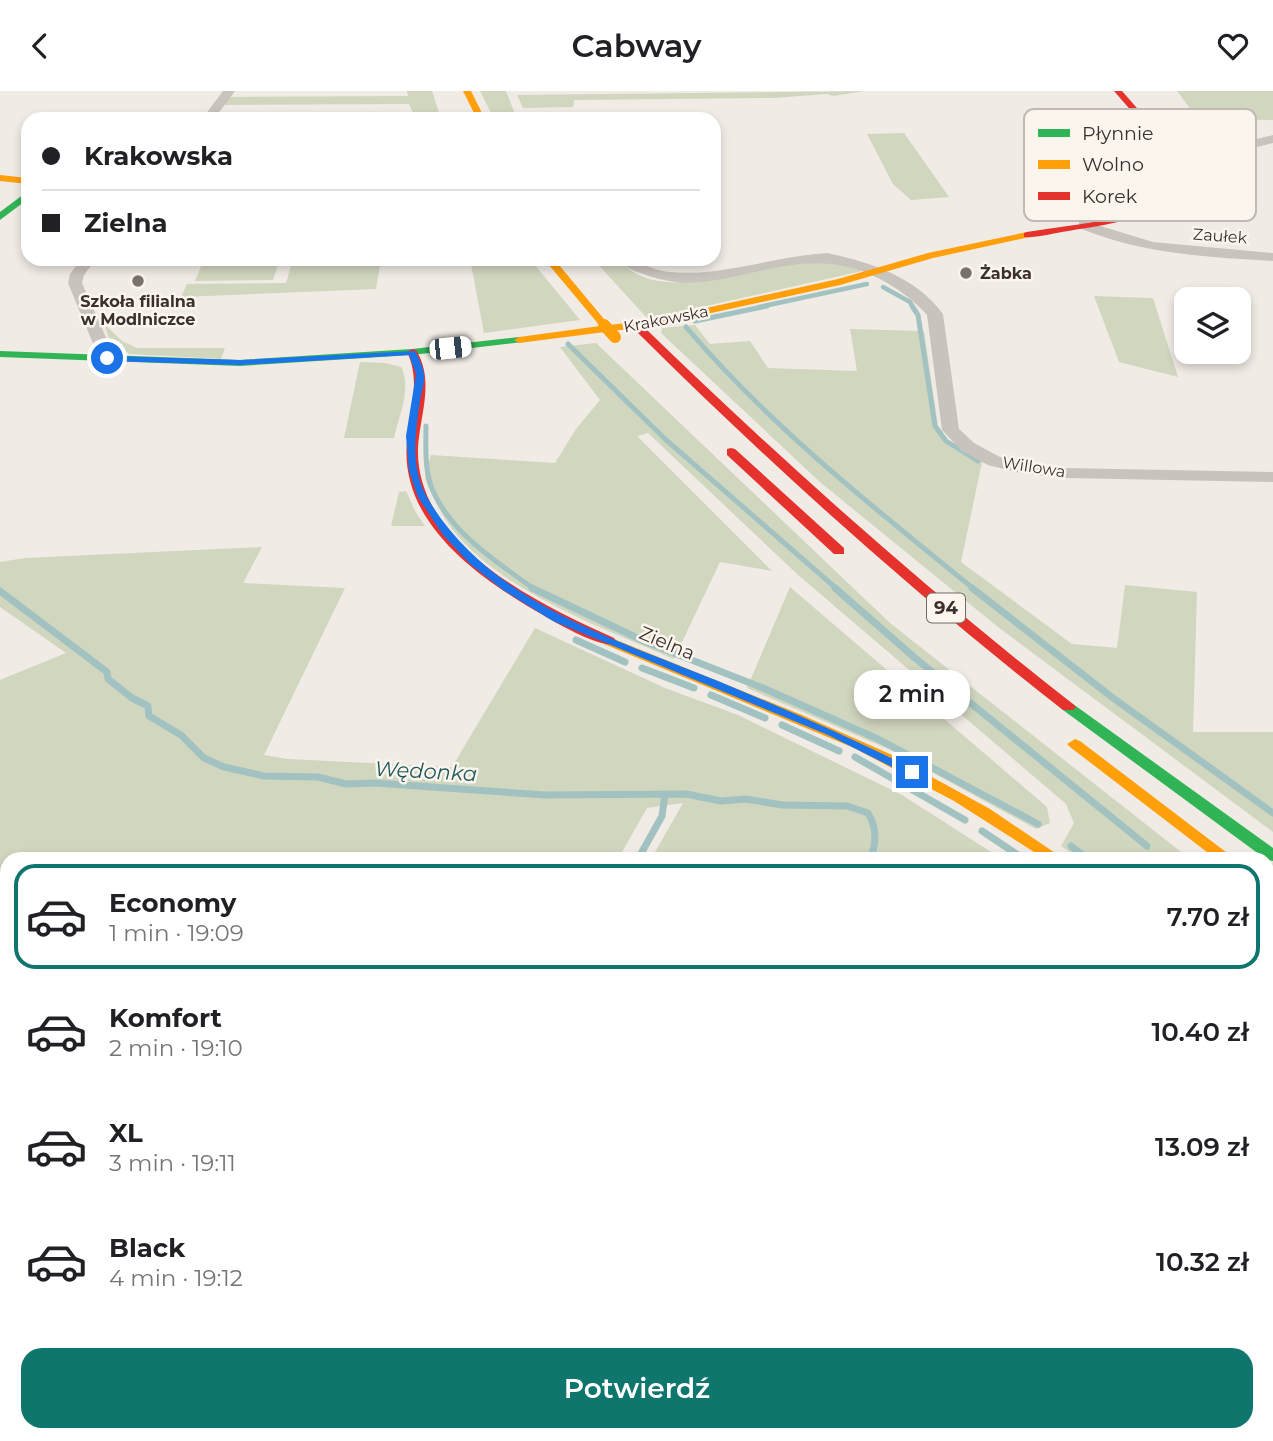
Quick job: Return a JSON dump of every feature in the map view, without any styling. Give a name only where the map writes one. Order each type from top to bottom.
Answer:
[{"type":"main road","points":[[467,91],[478,112]]},
{"type":"main road","points":[[1118,91],[1134,109]]},
{"type":"main road","points":[[0,178],[21,180]]},
{"type":"main road","points":[[0,217],[21,200]]},
{"type":"main road","name":"Krakowska","points":[[0,354],[240,363],[412,352],[652,323],[882,271],[931,255],[1100,221]]},
{"type":"main road","points":[[555,266],[620,342]]},
{"type":"main road","name":"94","points":[[632,320],[694,384],[891,564],[1047,690],[1268,852]]},
{"type":"main road","name":"Zielna","points":[[412,352],[421,374],[410,436],[413,471],[422,497],[446,533],[473,562],[557,619],[831,732],[959,798],[1045,852]]},
{"type":"main road","points":[[719,440],[787,506],[848,558]]},
{"type":"main road","points":[[1066,737],[1218,852]]},
{"type":"street","points":[[213,112],[229,91]]},
{"type":"street","points":[[1256,143],[1273,139]]},
{"type":"street","name":"Zaułek","points":[[1084,225],[1107,234],[1168,249],[1273,257]]},
{"type":"street","name":"Willowa","points":[[634,266],[648,274],[690,278],[782,260],[830,256],[882,271],[923,299],[935,314],[951,430],[968,447],[994,461],[1020,468],[1065,473],[1273,477]]},
{"type":"street","points":[[85,266],[75,283],[107,358]]},
{"type":"green space","points":[[407,91],[432,91],[439,112],[413,112],[409,104],[223,105],[229,97],[408,96]]},
{"type":"green space","points":[[480,91],[506,91],[514,112],[490,112]]},
{"type":"green space","points":[[864,91],[834,96],[827,94],[774,98],[574,100],[573,107],[523,108],[517,95]]},
{"type":"green space","points":[[1177,91],[1273,91],[1273,120],[1256,120],[1256,109],[1190,109]]},
{"type":"green space","points":[[904,133],[949,197],[911,200],[893,184],[867,134]]},
{"type":"green space","points":[[802,260],[826,260],[862,271],[648,319],[599,266],[627,266],[638,275],[661,281],[688,282]]},
{"type":"green space","points":[[201,266],[278,266],[273,280],[195,281]]},
{"type":"green space","points":[[291,266],[380,266],[376,289],[181,297],[187,284],[286,283]]},
{"type":"green space","points":[[471,266],[536,266],[580,320],[484,333]]},
{"type":"green space","points":[[1094,296],[1153,298],[1178,377],[1119,362]]},
{"type":"green space","points":[[104,324],[122,341],[137,348],[225,348],[221,359],[130,354],[111,344]]},
{"type":"green space","points":[[695,325],[710,344],[750,341],[768,368],[857,371],[850,329],[924,331],[938,426],[949,441],[982,462],[961,562],[1072,644],[1117,648],[1125,585],[1197,592],[1193,732],[1273,732],[1273,832],[998,627],[821,483],[661,333],[662,328]]},
{"type":"green space","points":[[596,343],[890,623],[1181,852],[1070,852],[1061,846],[1074,823],[1066,804],[797,574],[648,433],[637,436],[772,571],[720,562],[674,659],[574,616],[506,577],[476,554],[452,529],[427,485],[425,476],[431,455],[555,463],[576,429],[600,400],[560,347]]},
{"type":"green space","points":[[360,362],[401,367],[405,393],[394,438],[344,438]]},
{"type":"green space","points":[[406,491],[425,526],[391,526],[399,492]]},
{"type":"green space","points":[[262,547],[243,583],[345,588],[264,755],[288,759],[452,767],[535,628],[665,688],[738,715],[902,795],[991,852],[655,852],[683,803],[647,808],[622,852],[0,852],[0,680],[66,653],[0,607],[0,562],[25,558]]},
{"type":"green space","points":[[790,587],[1047,807],[1050,823],[1036,829],[895,752],[747,688]]},
{"type":"waterway","points":[[759,307],[867,284]]},
{"type":"waterway","points":[[883,287],[910,302],[913,307]]},
{"type":"waterway","points":[[695,321],[767,306]]},
{"type":"waterway","points":[[912,306],[918,315],[935,426],[946,441],[978,461]]},
{"type":"waterway","points":[[686,327],[752,398],[824,465],[974,589]]},
{"type":"waterway","points":[[568,344],[665,439],[837,589]]},
{"type":"waterway","points":[[426,426],[428,475],[441,506],[477,546],[534,589]]},
{"type":"waterway","points":[[835,588],[915,658],[1147,846]]},
{"type":"waterway","points":[[972,588],[1113,698],[1273,813]]},
{"type":"waterway","points":[[534,589],[646,642],[763,688],[878,739],[1038,824]]},
{"type":"waterway","name":"Wędonka","points":[[0,591],[107,672],[108,679],[132,698],[148,706],[149,716],[181,735],[204,758],[224,767],[264,776],[318,777],[346,784],[375,783],[545,795],[686,794],[721,801],[746,799],[782,805],[847,806],[868,813],[875,836],[872,852]]},
{"type":"waterway","points":[[576,640],[625,662]]},
{"type":"waterway","points":[[642,668],[694,688]]},
{"type":"waterway","points":[[711,695],[765,718]]},
{"type":"waterway","points":[[782,725],[839,751]]},
{"type":"waterway","points":[[855,757],[965,820]]},
{"type":"waterway","points":[[642,852],[662,816],[665,795]]},
{"type":"waterway","points":[[982,831],[1014,852]]},
{"type":"waterway","points":[[1071,846],[1079,852]]},
{"type":"traffic: fast","points":[[0,217],[21,200]]},
{"type":"traffic: fast","points":[[0,354],[240,363],[412,352],[519,340]]},
{"type":"traffic: fast","points":[[1068,707],[1267,852]]},
{"type":"traffic: slow","points":[[467,91],[478,112]]},
{"type":"traffic: slow","points":[[0,178],[21,180]]},
{"type":"traffic: slow","points":[[519,340],[652,323],[840,282],[931,255],[1027,235]]},
{"type":"traffic: slow","points":[[555,266],[604,325]]},
{"type":"traffic: slow","points":[[604,325],[615,337]]},
{"type":"traffic: slow","points":[[609,641],[885,757],[960,798],[1045,852]]},
{"type":"traffic: slow","points":[[1075,744],[1218,852]]},
{"type":"traffic: jam","points":[[1118,91],[1134,109]]},
{"type":"traffic: jam","points":[[1027,235],[1105,221]]},
{"type":"traffic: jam","points":[[642,331],[796,479],[902,573],[1068,707]]},
{"type":"traffic: jam","points":[[412,352],[420,372],[412,457],[419,490],[434,520],[457,547],[515,593],[609,641]]},
{"type":"traffic: jam","points":[[731,452],[839,551]]},
{"type":"place","name":"Żabka","points":[[966,273]]},
{"type":"place","name":"Szkoła filialna w Modlniczce","points":[[138,281]]},
{"type":"route","points":[[107,358],[240,363],[412,352],[421,374],[410,436],[413,471],[422,497],[446,533],[473,562],[557,619],[831,732],[912,772]]}]
